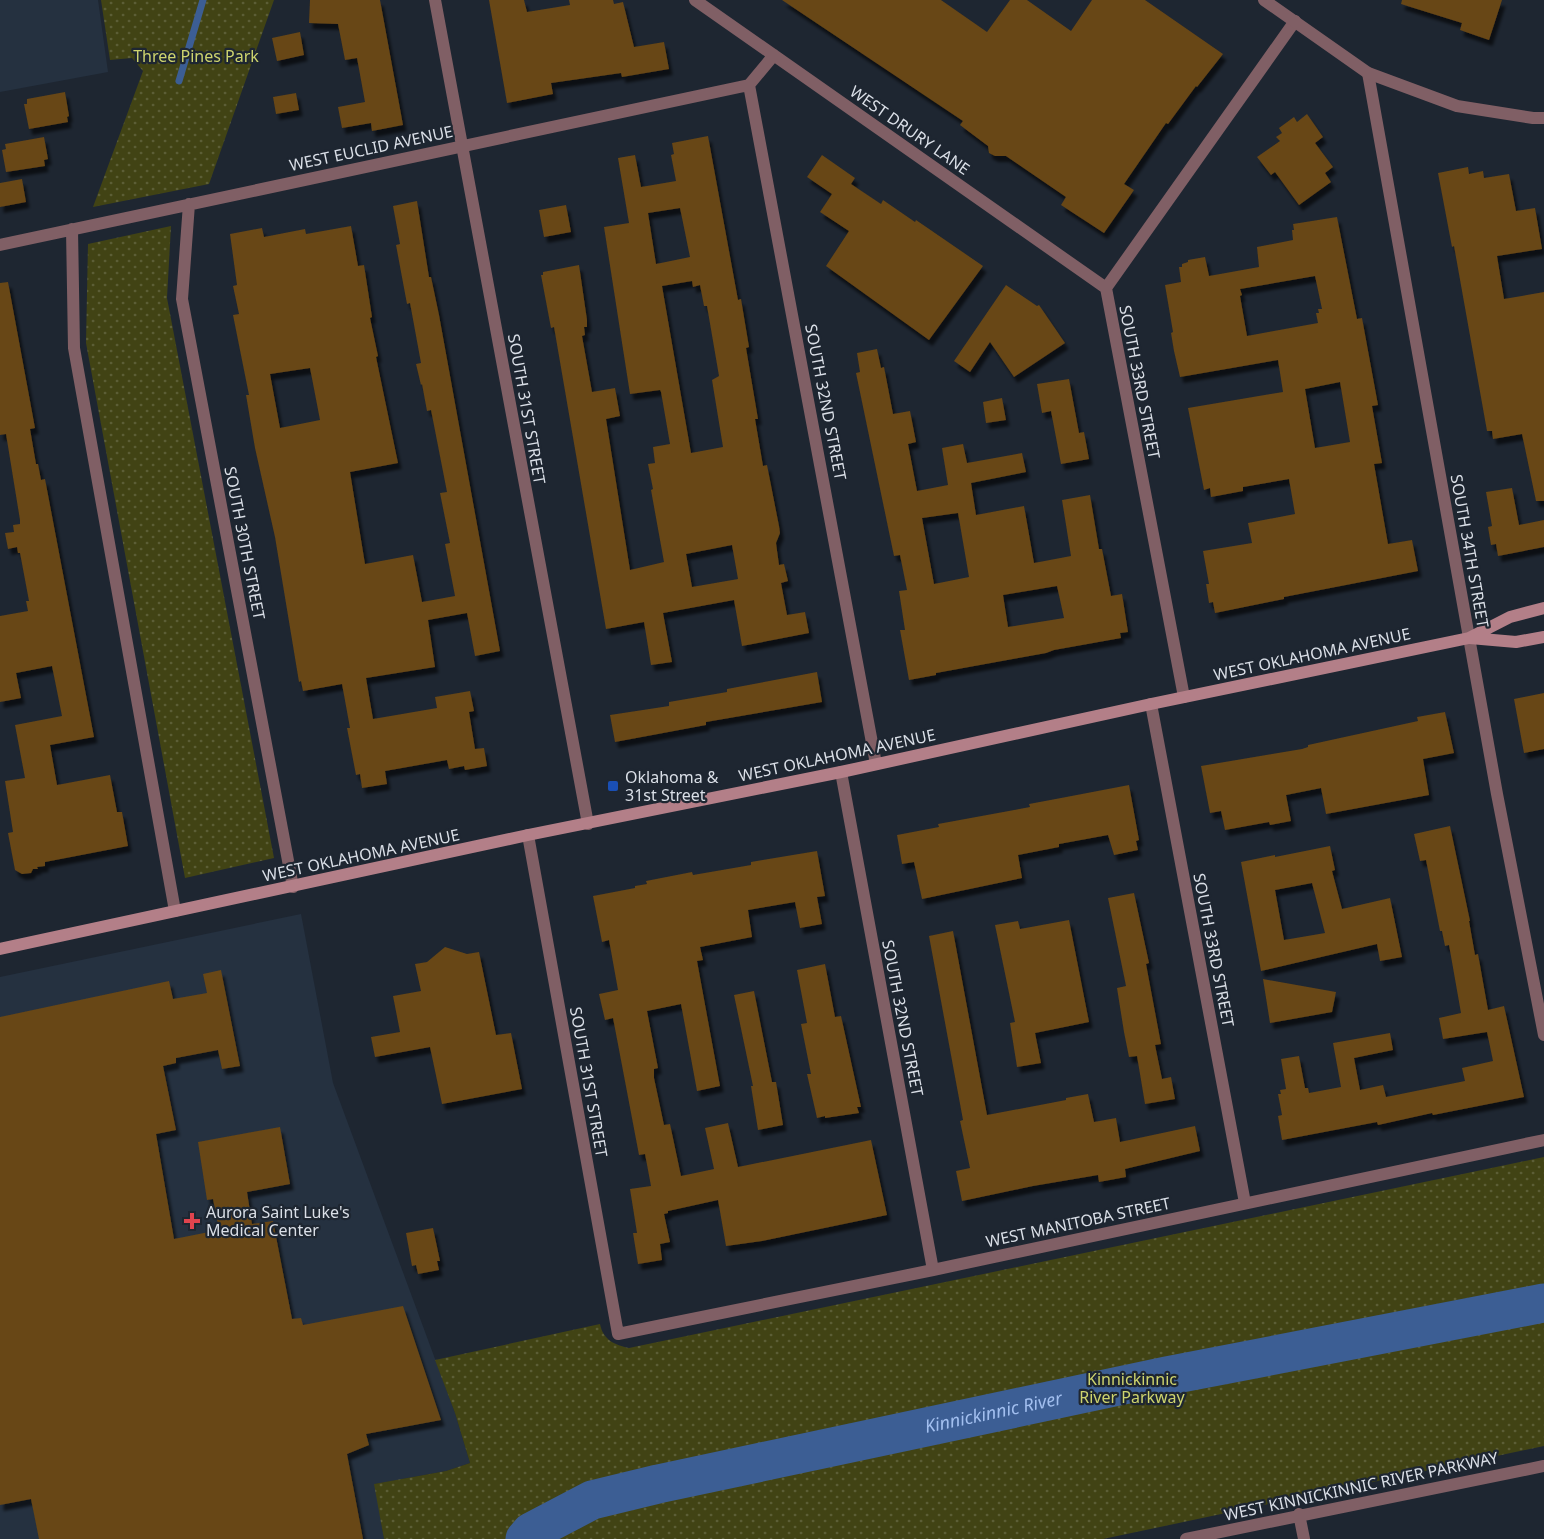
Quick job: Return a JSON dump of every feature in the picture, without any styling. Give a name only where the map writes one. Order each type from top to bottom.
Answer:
[{"type":"main road","name":"WEST OKLAHOMA AVENUE","points":[[0,949],[528,835],[841,772],[1150,704],[1469,638],[1510,617],[1544,608]]},
{"type":"main road","name":"WEST OKLAHOMA AVENUE","points":[[1469,638],[1516,642],[1544,637]]},
{"type":"street","name":"SOUTH 31ST STREET","points":[[435,0],[588,824]]},
{"type":"street","name":"WEST DRURY LANE","points":[[695,0],[1106,288]]},
{"type":"street","points":[[1264,0],[1368,73],[1458,106],[1544,118]]},
{"type":"street","name":"SOUTH 33RD STREET","points":[[1184,697],[1106,288],[1295,21]]},
{"type":"street","points":[[749,85],[774,55]]},
{"type":"street","name":"SOUTH 34TH STREET","points":[[1368,73],[1469,638],[1544,1035]]},
{"type":"street","name":"WEST EUCLID AVENUE","points":[[0,245],[749,85]]},
{"type":"street","name":"SOUTH 32ND STREET","points":[[749,85],[876,764]]},
{"type":"street","name":"SOUTH 30TH STREET","points":[[189,204],[182,299],[293,887]]},
{"type":"street","points":[[72,229],[74,348],[176,911]]},
{"type":"street","name":"SOUTH 33RD STREET","points":[[1150,704],[1245,1203]]},
{"type":"street","name":"SOUTH 32ND STREET","points":[[841,772],[933,1270]]},
{"type":"street","name":"SOUTH 31ST STREET","points":[[528,835],[618,1334]]},
{"type":"street","name":"WEST MANITOBA STREET","points":[[618,1334],[933,1270],[1544,1140]]},
{"type":"street","name":"WEST KINNICKINNIC RIVER PARKWAY","points":[[1185,1539],[1544,1466]]},
{"type":"street","points":[[1299,1514],[1304,1539]]},
{"type":"shaded area","points":[[0,0],[98,0],[108,72],[0,92]]},
{"type":"shaded area","name":"Aurora Saint Luke's Medical Center","points":[[301,914],[333,1083],[455,1413],[470,1463],[446,1471],[375,1484],[384,1539],[0,1539],[0,977]]},
{"type":"green space","name":"Three Pines Park","points":[[101,0],[274,0],[209,184],[93,207],[143,71],[132,58],[110,60]]},
{"type":"green space","points":[[171,226],[167,298],[274,858],[185,878],[86,343],[88,244]]},
{"type":"green space","name":"Kinnickinnic River Parkway","points":[[1544,1157],[1544,1446],[1103,1539],[384,1539],[374,1484],[446,1471],[470,1463],[455,1413],[435,1360],[600,1324],[610,1341],[629,1348]]},
{"type":"building","points":[[310,0],[380,0],[403,125],[372,131],[371,123],[342,128],[338,107],[365,102],[357,58],[345,60],[338,24],[309,23]]},
{"type":"building","points":[[489,0],[524,0],[527,12],[570,5],[569,0],[613,0],[614,4],[623,2],[634,47],[664,42],[669,69],[622,77],[621,73],[551,83],[553,94],[507,103]]},
{"type":"building","points":[[782,0],[941,0],[987,32],[1010,0],[1027,0],[1071,31],[1092,0],[1145,0],[1223,54],[1168,124],[1166,123],[1124,184],[1134,190],[1104,233],[1061,205],[1066,197],[1006,156],[995,156],[989,153],[988,146],[960,125],[963,121]]},
{"type":"building","points":[[1402,0],[1502,0],[1489,40],[1460,30],[1462,23],[1401,4]]},
{"type":"building","points":[[300,32],[304,55],[277,61],[272,38]]},
{"type":"building","points":[[65,92],[68,122],[29,129],[24,104],[27,104],[27,99]]},
{"type":"building","points":[[296,93],[299,110],[276,114],[273,97]]},
{"type":"building","points":[[1307,114],[1323,137],[1315,143],[1333,167],[1325,173],[1331,182],[1299,205],[1275,172],[1271,175],[1257,157],[1280,141],[1276,137],[1282,133],[1279,128],[1294,117],[1297,122]]},
{"type":"building","points":[[708,136],[738,300],[741,299],[749,347],[746,348],[763,466],[767,465],[779,526],[780,533],[776,543],[779,565],[784,564],[788,581],[781,583],[787,615],[805,612],[809,633],[742,646],[734,600],[663,613],[672,662],[651,665],[644,622],[606,629],[554,327],[551,328],[541,275],[543,272],[579,265],[587,320],[587,327],[584,327],[585,335],[582,336],[592,392],[615,388],[620,416],[606,419],[630,570],[664,562],[648,464],[655,463],[653,447],[670,444],[661,392],[660,390],[630,394],[604,227],[629,223],[618,158],[635,155],[641,187],[676,181],[671,155],[674,154],[672,143]],"holes":[[[680,208],[690,257],[656,264],[648,213]],[[692,281],[693,287],[700,285],[704,306],[707,306],[719,376],[712,380],[723,447],[691,453],[662,286]],[[732,545],[738,579],[692,587],[686,554]]]},
{"type":"building","points":[[44,137],[48,159],[44,160],[45,166],[6,172],[2,150],[6,149],[5,144]]},
{"type":"building","points":[[822,155],[855,178],[851,184],[881,204],[883,200],[915,222],[916,220],[983,266],[929,340],[826,266],[849,231],[820,212],[832,194],[807,177]]},
{"type":"building","points":[[1468,167],[1469,174],[1483,171],[1484,178],[1509,174],[1516,211],[1535,208],[1542,249],[1497,256],[1504,299],[1544,292],[1544,501],[1536,501],[1522,434],[1493,439],[1492,431],[1487,431],[1454,246],[1452,247],[1438,173]]},
{"type":"building","points":[[22,179],[26,202],[0,207],[0,183]]},
{"type":"building","points":[[417,201],[429,277],[431,277],[439,315],[500,651],[475,656],[467,613],[428,620],[435,667],[366,678],[373,719],[437,708],[435,697],[470,691],[474,711],[469,712],[475,749],[484,748],[487,766],[465,770],[464,766],[449,769],[447,760],[385,771],[387,784],[362,788],[360,774],[356,775],[342,684],[303,691],[301,681],[299,682],[275,537],[255,448],[246,395],[249,395],[233,315],[239,314],[233,286],[237,285],[230,234],[262,228],[264,237],[305,229],[306,234],[351,226],[358,266],[364,265],[372,317],[370,318],[378,356],[376,357],[398,463],[350,472],[365,564],[413,555],[422,602],[455,596],[445,544],[450,543],[440,493],[447,492],[431,410],[427,411],[416,364],[421,363],[396,245],[400,244],[393,206]],"holes":[[[310,368],[320,420],[280,428],[270,374]]]},
{"type":"building","points":[[566,205],[571,232],[544,237],[539,210]]},
{"type":"building","points":[[1337,217],[1357,319],[1362,318],[1378,405],[1372,406],[1382,463],[1374,464],[1388,544],[1412,540],[1418,571],[1215,613],[1213,602],[1209,603],[1206,584],[1209,584],[1203,551],[1252,543],[1248,523],[1295,514],[1289,479],[1243,487],[1243,491],[1211,497],[1210,488],[1204,490],[1188,408],[1283,392],[1278,360],[1180,377],[1171,333],[1173,332],[1165,285],[1181,282],[1179,267],[1182,267],[1182,264],[1188,260],[1205,257],[1209,276],[1259,267],[1257,247],[1293,240],[1293,224]],"holes":[[[1315,276],[1322,309],[1318,309],[1319,313],[1316,313],[1318,323],[1247,336],[1240,289]],[[1340,382],[1350,442],[1315,448],[1305,389]]]},
{"type":"building","points":[[8,282],[35,428],[30,429],[36,464],[38,464],[41,480],[45,479],[94,737],[50,745],[57,785],[110,775],[117,812],[122,812],[128,846],[45,862],[45,866],[33,869],[31,873],[22,874],[15,870],[8,833],[13,832],[5,781],[25,778],[15,725],[62,716],[52,666],[16,673],[21,698],[0,702],[0,616],[28,611],[26,601],[29,601],[20,553],[17,547],[8,549],[5,533],[14,532],[13,525],[20,524],[6,434],[0,435],[0,283]]},
{"type":"building","points":[[1006,285],[1037,306],[1039,305],[1065,343],[1014,377],[990,342],[970,372],[954,361]]},
{"type":"building","points":[[877,349],[881,368],[884,367],[893,414],[910,411],[916,442],[908,444],[917,491],[948,485],[942,448],[963,444],[967,463],[1022,453],[1026,472],[971,483],[976,515],[1024,506],[1034,563],[1071,556],[1062,500],[1090,495],[1099,549],[1102,549],[1111,596],[1122,594],[1128,632],[1120,633],[1121,638],[909,680],[900,630],[905,630],[899,591],[907,590],[900,555],[894,556],[856,373],[860,372],[857,353]],"holes":[[[958,513],[969,577],[934,584],[922,518]],[[1057,586],[1064,618],[1008,627],[1003,595]]]},
{"type":"building","points":[[1069,379],[1079,433],[1084,432],[1089,459],[1061,464],[1051,411],[1042,413],[1037,384]]},
{"type":"building","points":[[1002,398],[1006,420],[986,423],[983,402]]},
{"type":"building","points":[[1512,488],[1519,525],[1544,520],[1544,547],[1498,556],[1496,544],[1491,545],[1488,527],[1492,526],[1486,492]]},
{"type":"building","points":[[817,672],[822,702],[706,722],[706,725],[615,742],[610,715],[669,706],[669,702]]},
{"type":"building","points":[[1544,693],[1544,749],[1524,753],[1514,699]]},
{"type":"building","points":[[1445,712],[1454,753],[1423,759],[1429,795],[1326,814],[1321,788],[1286,795],[1291,821],[1270,825],[1269,822],[1225,830],[1221,811],[1210,813],[1201,766],[1302,749],[1308,745],[1418,721],[1417,717]]},
{"type":"building","points":[[1129,785],[1139,840],[1136,841],[1138,850],[1114,855],[1108,835],[1059,844],[1059,847],[1018,855],[1022,878],[922,899],[914,862],[902,864],[897,835],[939,827],[938,824],[1030,807],[1029,804]]},
{"type":"building","points":[[1450,826],[1488,1010],[1504,1006],[1524,1097],[1378,1125],[1377,1122],[1282,1140],[1278,1116],[1282,1115],[1278,1094],[1281,1094],[1280,1090],[1286,1089],[1281,1059],[1299,1056],[1305,1088],[1308,1088],[1309,1093],[1341,1087],[1333,1043],[1390,1033],[1393,1050],[1354,1058],[1360,1090],[1383,1085],[1386,1097],[1465,1081],[1462,1068],[1493,1061],[1487,1032],[1443,1039],[1439,1018],[1461,1013],[1449,945],[1445,946],[1442,931],[1440,931],[1426,860],[1420,861],[1414,834]]},
{"type":"building","points":[[1330,846],[1335,870],[1332,871],[1342,909],[1390,898],[1402,957],[1380,961],[1377,944],[1261,971],[1241,862],[1275,855],[1275,857]],"holes":[[[1312,883],[1325,933],[1284,940],[1275,890]]]},
{"type":"building","points":[[817,851],[825,896],[817,897],[822,924],[800,928],[795,902],[748,910],[752,937],[700,947],[703,960],[697,961],[720,1086],[697,1091],[681,1004],[647,1011],[658,1068],[654,1069],[654,1078],[664,1125],[670,1124],[681,1176],[714,1169],[705,1128],[728,1123],[738,1167],[871,1140],[887,1215],[762,1241],[726,1246],[718,1200],[668,1211],[664,1214],[670,1242],[660,1244],[662,1260],[638,1264],[633,1233],[637,1233],[630,1189],[651,1186],[645,1154],[639,1155],[613,1018],[605,1020],[599,994],[618,990],[609,940],[602,942],[593,896],[635,888],[635,886],[647,884],[646,881],[692,872],[693,875],[751,865],[751,862]]},
{"type":"building","points":[[1134,893],[1149,963],[1146,964],[1161,1044],[1155,1045],[1162,1079],[1171,1077],[1175,1099],[1145,1104],[1137,1056],[1129,1057],[1124,1032],[1117,988],[1126,986],[1108,898]]},
{"type":"building","points":[[1069,920],[1089,1022],[1035,1033],[1041,1063],[1017,1067],[1010,1023],[1015,1022],[995,925],[1018,921],[1020,929]]},
{"type":"building","points":[[953,931],[987,1115],[1088,1094],[1094,1122],[1116,1118],[1120,1142],[1195,1126],[1200,1151],[1125,1169],[1126,1177],[1099,1182],[1098,1175],[962,1201],[956,1171],[970,1168],[929,936]]},
{"type":"building","points":[[445,947],[467,954],[479,952],[496,1035],[511,1033],[522,1089],[442,1104],[430,1047],[375,1057],[371,1037],[400,1032],[393,996],[421,991],[415,964],[427,962]]},
{"type":"building","points":[[825,964],[835,1017],[841,1016],[861,1107],[857,1107],[859,1113],[817,1118],[807,1074],[811,1074],[801,1024],[807,1023],[797,970]]},
{"type":"building","name":"Aurora Saint Luke's Medical Center","points":[[221,970],[240,1066],[222,1069],[218,1050],[176,1058],[176,1063],[163,1066],[176,1130],[156,1134],[174,1239],[219,1230],[213,1199],[207,1200],[198,1142],[280,1127],[290,1184],[247,1192],[252,1224],[273,1221],[292,1319],[301,1318],[303,1325],[403,1306],[441,1420],[366,1434],[369,1445],[347,1454],[363,1539],[39,1539],[31,1499],[0,1505],[0,1017],[169,981],[173,999],[207,993],[203,974]]},
{"type":"building","points":[[1263,979],[1336,992],[1332,1012],[1270,1023]]},
{"type":"building","points":[[754,991],[772,1082],[776,1082],[783,1125],[758,1130],[751,1086],[753,1086],[734,995]]},
{"type":"building","points":[[433,1228],[440,1261],[437,1261],[439,1270],[418,1274],[416,1265],[412,1266],[406,1233]]},
{"type":"waterway","points":[[179,81],[203,0]]},
{"type":"waterway","name":"Kinnickinnic River","points":[[525,1539],[531,1532],[592,1500],[658,1484],[1166,1376],[1544,1303]]},
{"type":"place","name":"Oklahoma & 31st Street","points":[[613,786]]},
{"type":"place","name":"Aurora Saint Luke's Medical Center","points":[[192,1221]]}]
